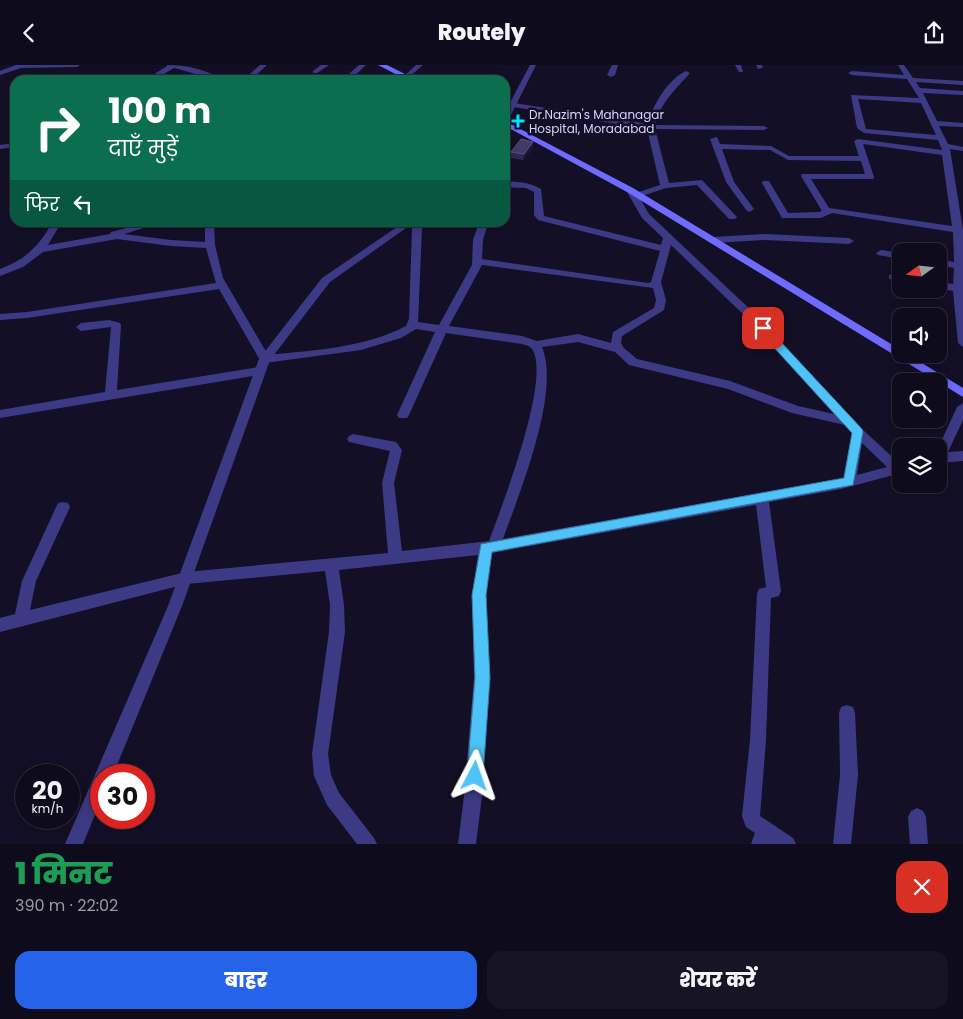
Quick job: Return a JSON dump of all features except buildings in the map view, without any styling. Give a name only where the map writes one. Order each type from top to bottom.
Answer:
[{"type":"main road","points":[[381,65],[402,75]]},
{"type":"main road","points":[[510,126],[634,192],[963,393]]},
{"type":"street","points":[[0,73],[20,66],[77,65]]},
{"type":"street","points":[[157,75],[172,65],[206,75]]},
{"type":"street","points":[[253,75],[264,65]]},
{"type":"street","points":[[315,72],[326,65]]},
{"type":"street","points":[[352,75],[363,65]]},
{"type":"street","points":[[533,65],[510,107],[651,127],[764,128]]},
{"type":"street","points":[[611,75],[615,65]]},
{"type":"street","points":[[901,65],[921,95],[944,146],[962,249],[959,266],[963,343]]},
{"type":"street","points":[[666,186],[651,127],[653,119],[668,92],[686,73]]},
{"type":"street","points":[[852,73],[963,83]]},
{"type":"street","points":[[873,91],[921,95]]},
{"type":"street","points":[[963,93],[854,97],[861,129],[864,131],[963,149]]},
{"type":"street","points":[[934,123],[963,125]]},
{"type":"street","points":[[712,128],[716,146],[730,182],[750,209]]},
{"type":"street","points":[[826,211],[806,176],[871,176],[858,141],[944,146]]},
{"type":"street","points":[[716,146],[771,148],[776,149],[782,156],[788,158],[864,159]]},
{"type":"street","points":[[817,167],[868,169]]},
{"type":"street","points":[[732,217],[701,183],[692,182],[634,192],[637,205],[645,217],[750,315],[854,427],[892,462]]},
{"type":"street","points":[[766,183],[785,216],[821,215],[826,211],[958,230]]},
{"type":"street","points":[[510,184],[530,186],[538,191],[540,218],[665,249]]},
{"type":"street","points":[[0,273],[25,263],[41,249],[54,227]]},
{"type":"street","points":[[110,237],[122,231],[138,227]]},
{"type":"street","points":[[210,227],[210,245],[218,278],[262,365]]},
{"type":"street","points":[[109,764],[186,579],[262,365],[326,280],[402,227]]},
{"type":"street","points":[[414,325],[418,227]]},
{"type":"street","points":[[403,415],[442,329],[478,261],[478,240],[482,227]]},
{"type":"street","points":[[41,249],[110,237],[210,245]]},
{"type":"street","points":[[713,240],[765,237],[849,241]]},
{"type":"street","points":[[618,349],[616,343],[617,335],[654,313],[661,306],[656,282],[668,238]]},
{"type":"street","points":[[881,253],[892,255]]},
{"type":"street","points":[[478,261],[646,287],[653,286],[656,282]]},
{"type":"street","points":[[948,264],[959,266]]},
{"type":"street","points":[[0,317],[34,314],[222,285]]},
{"type":"street","points":[[81,327],[112,323],[116,325],[111,396]]},
{"type":"street","points":[[0,414],[111,396],[388,340],[403,334],[414,325],[522,340],[534,345],[578,338],[618,349],[633,362],[730,385],[796,410],[854,427]]},
{"type":"street","points":[[467,844],[473,795],[482,678],[479,595],[490,547],[533,427],[542,376],[540,355],[534,345]]},
{"type":"street","points":[[947,441],[963,407]]},
{"type":"street","points":[[849,482],[854,427]]},
{"type":"street","points":[[353,439],[392,445],[396,450],[388,495],[396,558]]},
{"type":"street","points":[[947,457],[963,456]]},
{"type":"street","points":[[0,625],[186,579],[490,547],[849,482],[892,470]]},
{"type":"street","points":[[762,498],[774,591],[764,594],[758,740],[751,816],[762,837],[788,844]]},
{"type":"street","points":[[21,620],[29,581],[63,507]]},
{"type":"street","points":[[331,564],[337,605],[337,632],[320,755],[323,776],[334,799],[368,844]]},
{"type":"street","points":[[842,844],[849,775],[847,713]]},
{"type":"street","points":[[74,844],[90,807]]},
{"type":"street","points":[[917,817],[919,844]]},
{"type":"place","name":"Dr.Nazim's Mahanagar Hospital, Moradabad","points":[[518,121]]},
{"type":"route","points":[[475,776],[482,678],[479,595],[486,548],[849,482],[858,432],[763,328]]}]
